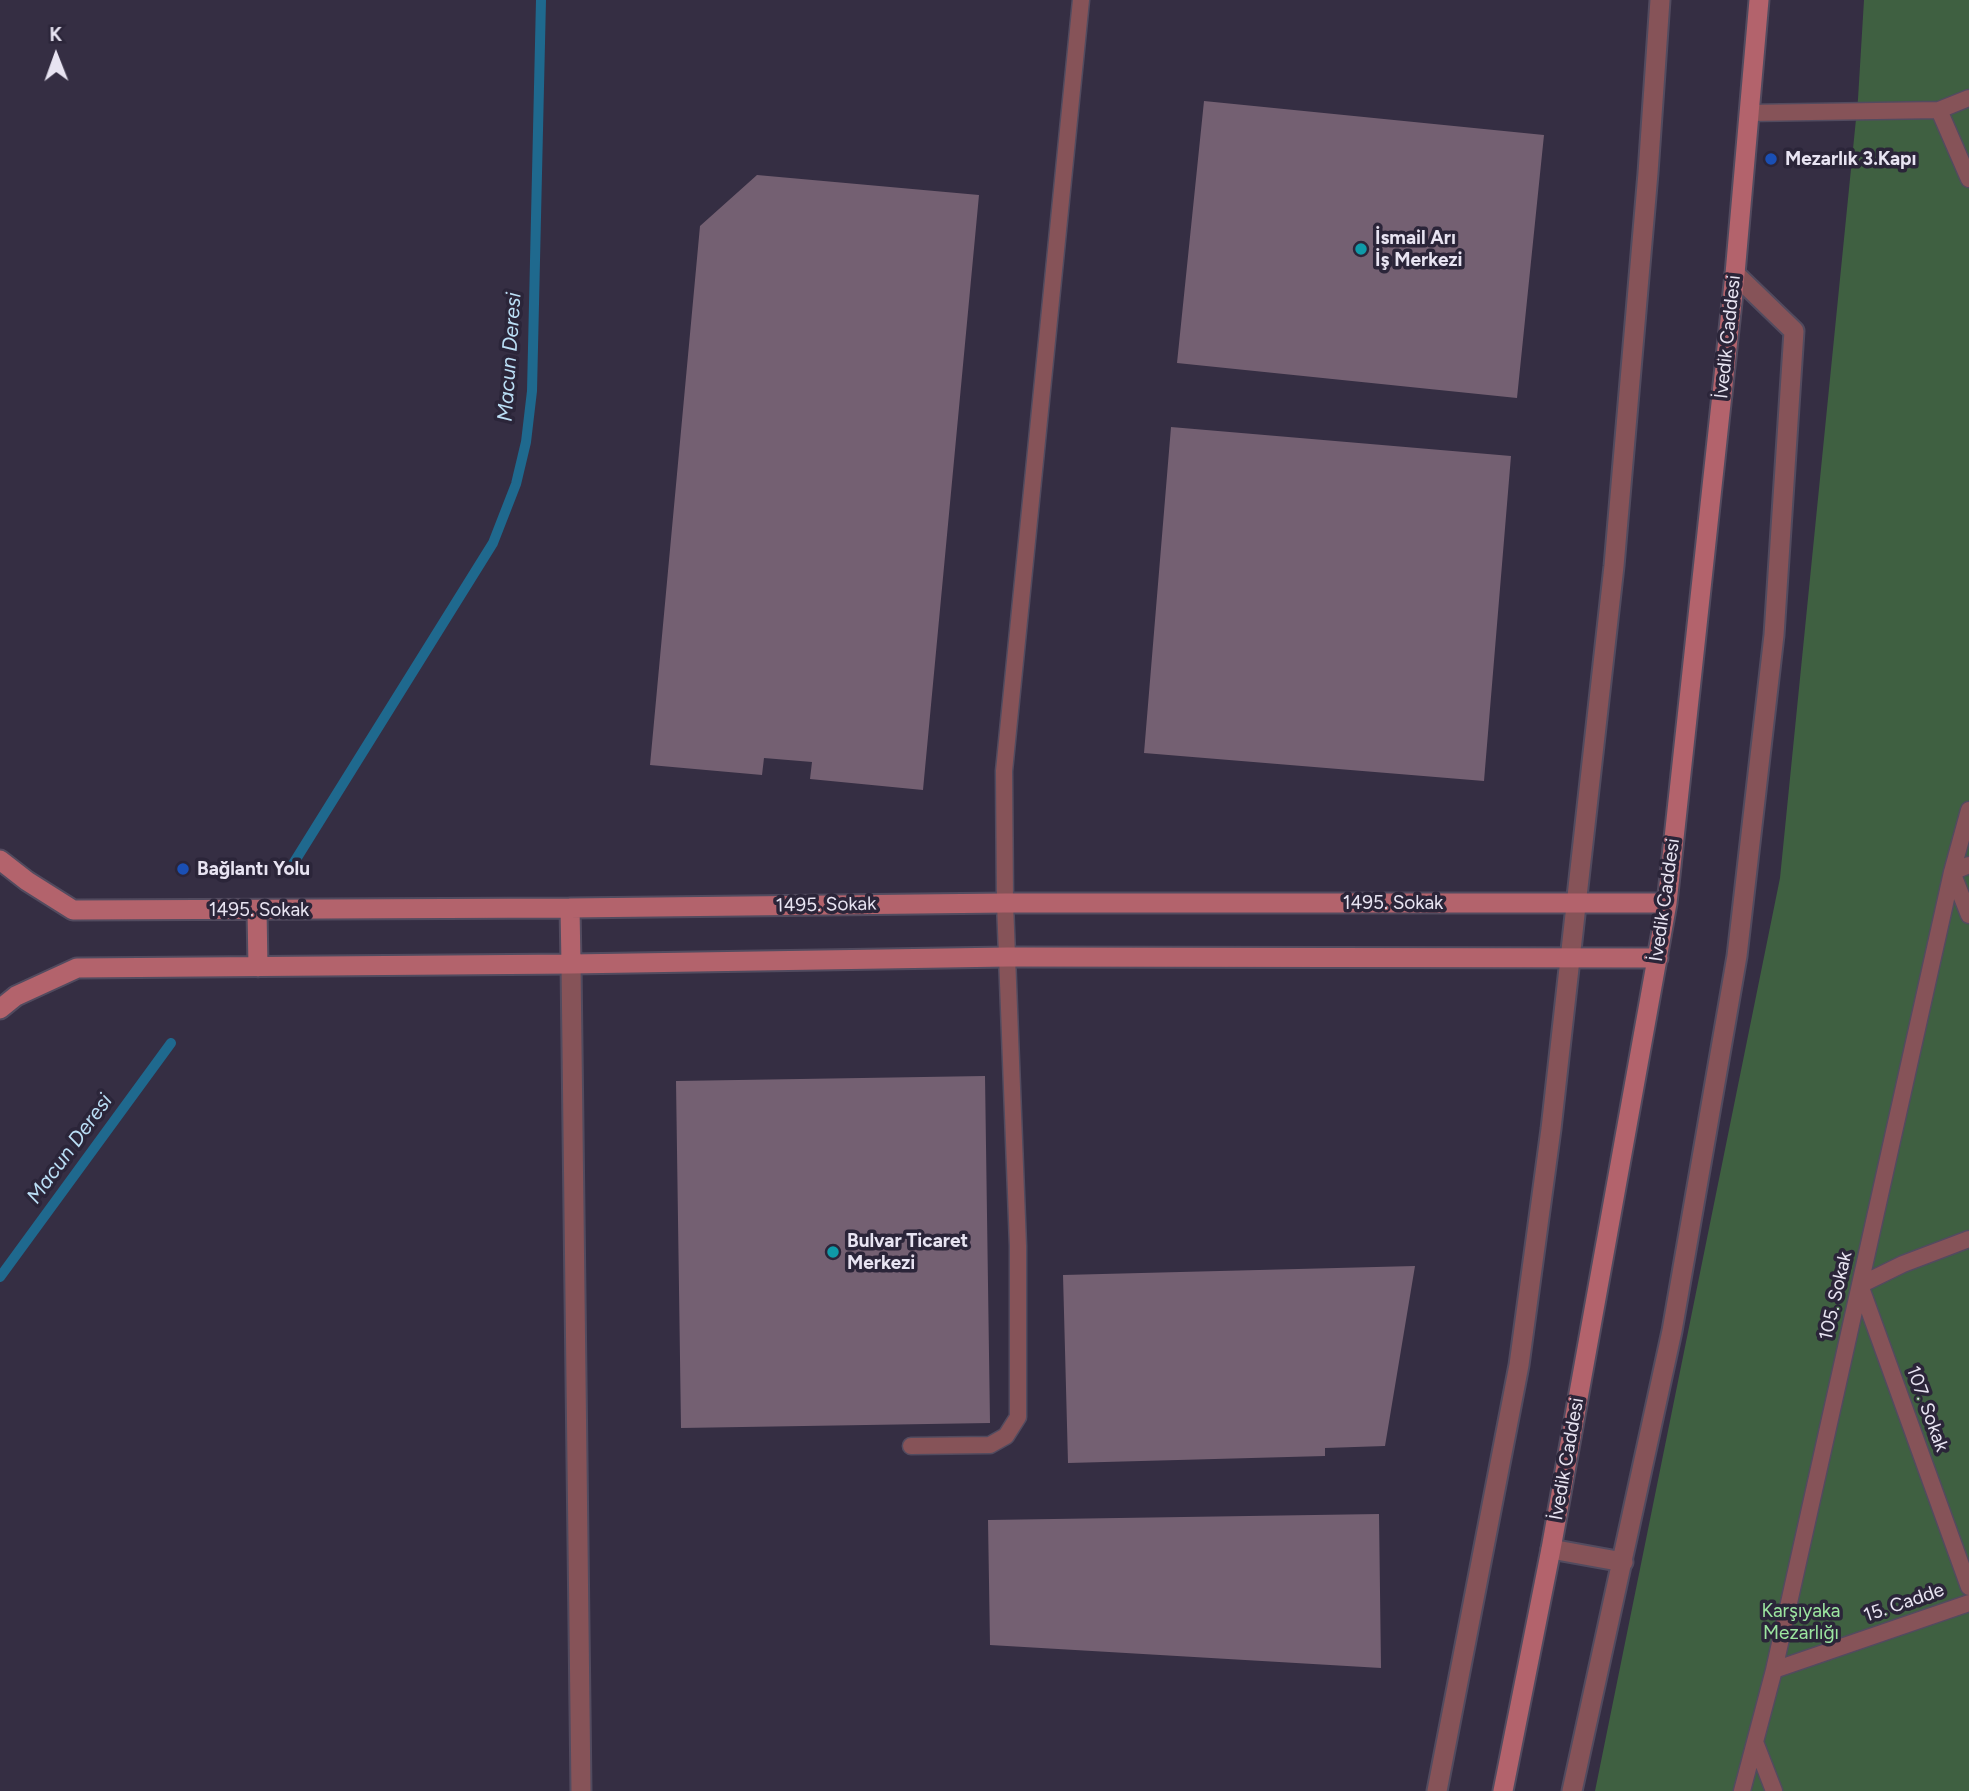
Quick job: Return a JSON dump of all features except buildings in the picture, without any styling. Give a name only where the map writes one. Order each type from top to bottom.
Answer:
[{"type":"main road","name":"İvedik Caddesi","points":[[1503,1791],[1551,1549],[1667,903],[1735,274],[1759,0]]},
{"type":"main road","name":"1495. Sokak","points":[[0,860],[73,910],[570,908],[1005,902],[1667,903]]},
{"type":"main road","points":[[570,908],[571,964]]},
{"type":"main road","points":[[257,910],[258,967]]},
{"type":"main road","points":[[0,1009],[16,996],[77,968],[1007,957],[1658,957]]},
{"type":"street","points":[[1437,1791],[1519,1365],[1551,1129],[1614,566],[1660,0]]},
{"type":"street","points":[[1572,1791],[1672,1331],[1737,956],[1774,635],[1794,331],[1735,274]]},
{"type":"street","points":[[571,964],[580,1791]]},
{"type":"street","points":[[1551,1549],[1623,1562]]},
{"type":"lane","points":[[912,1447],[990,1445],[1006,1436],[1018,1417],[1018,1246],[1005,902],[1004,771],[1081,0]]},
{"type":"lane","points":[[1749,113],[1939,110],[1969,98]]},
{"type":"lane","points":[[1939,110],[1969,178]]},
{"type":"lane","name":"105. Sokak","points":[[1742,1791],[1774,1670],[1952,872],[1969,810]]},
{"type":"lane","points":[[1969,865],[1952,872],[1969,915]]},
{"type":"lane","points":[[1860,1284],[1969,1239]]},
{"type":"lane","name":"107. Sokak","points":[[1860,1284],[1969,1587]]},
{"type":"lane","name":"15. Cadde","points":[[1774,1670],[1969,1603]]},
{"type":"lane","points":[[1755,1742],[1774,1791]]},
{"type":"green space","name":"Karşıyaka Mezarlığı","points":[[1864,0],[1969,0],[1969,1791],[1595,1791],[1780,878],[1858,99]]},
{"type":"waterway","name":"Macun Deresi","points":[[293,864],[493,543],[516,484],[526,442],[532,391],[541,0]]},
{"type":"waterway","name":"Macun Deresi","points":[[0,1277],[171,1043]]},
{"type":"place","name":"Mezarlık 3.Kapı","points":[[1771,159]]},
{"type":"place","name":"İsmail Arı İş Merkezi","points":[[1361,249]]},
{"type":"place","name":"Bağlantı Yolu","points":[[183,869]]},
{"type":"place","name":"Bulvar Ticaret Merkezi","points":[[833,1252]]}]
